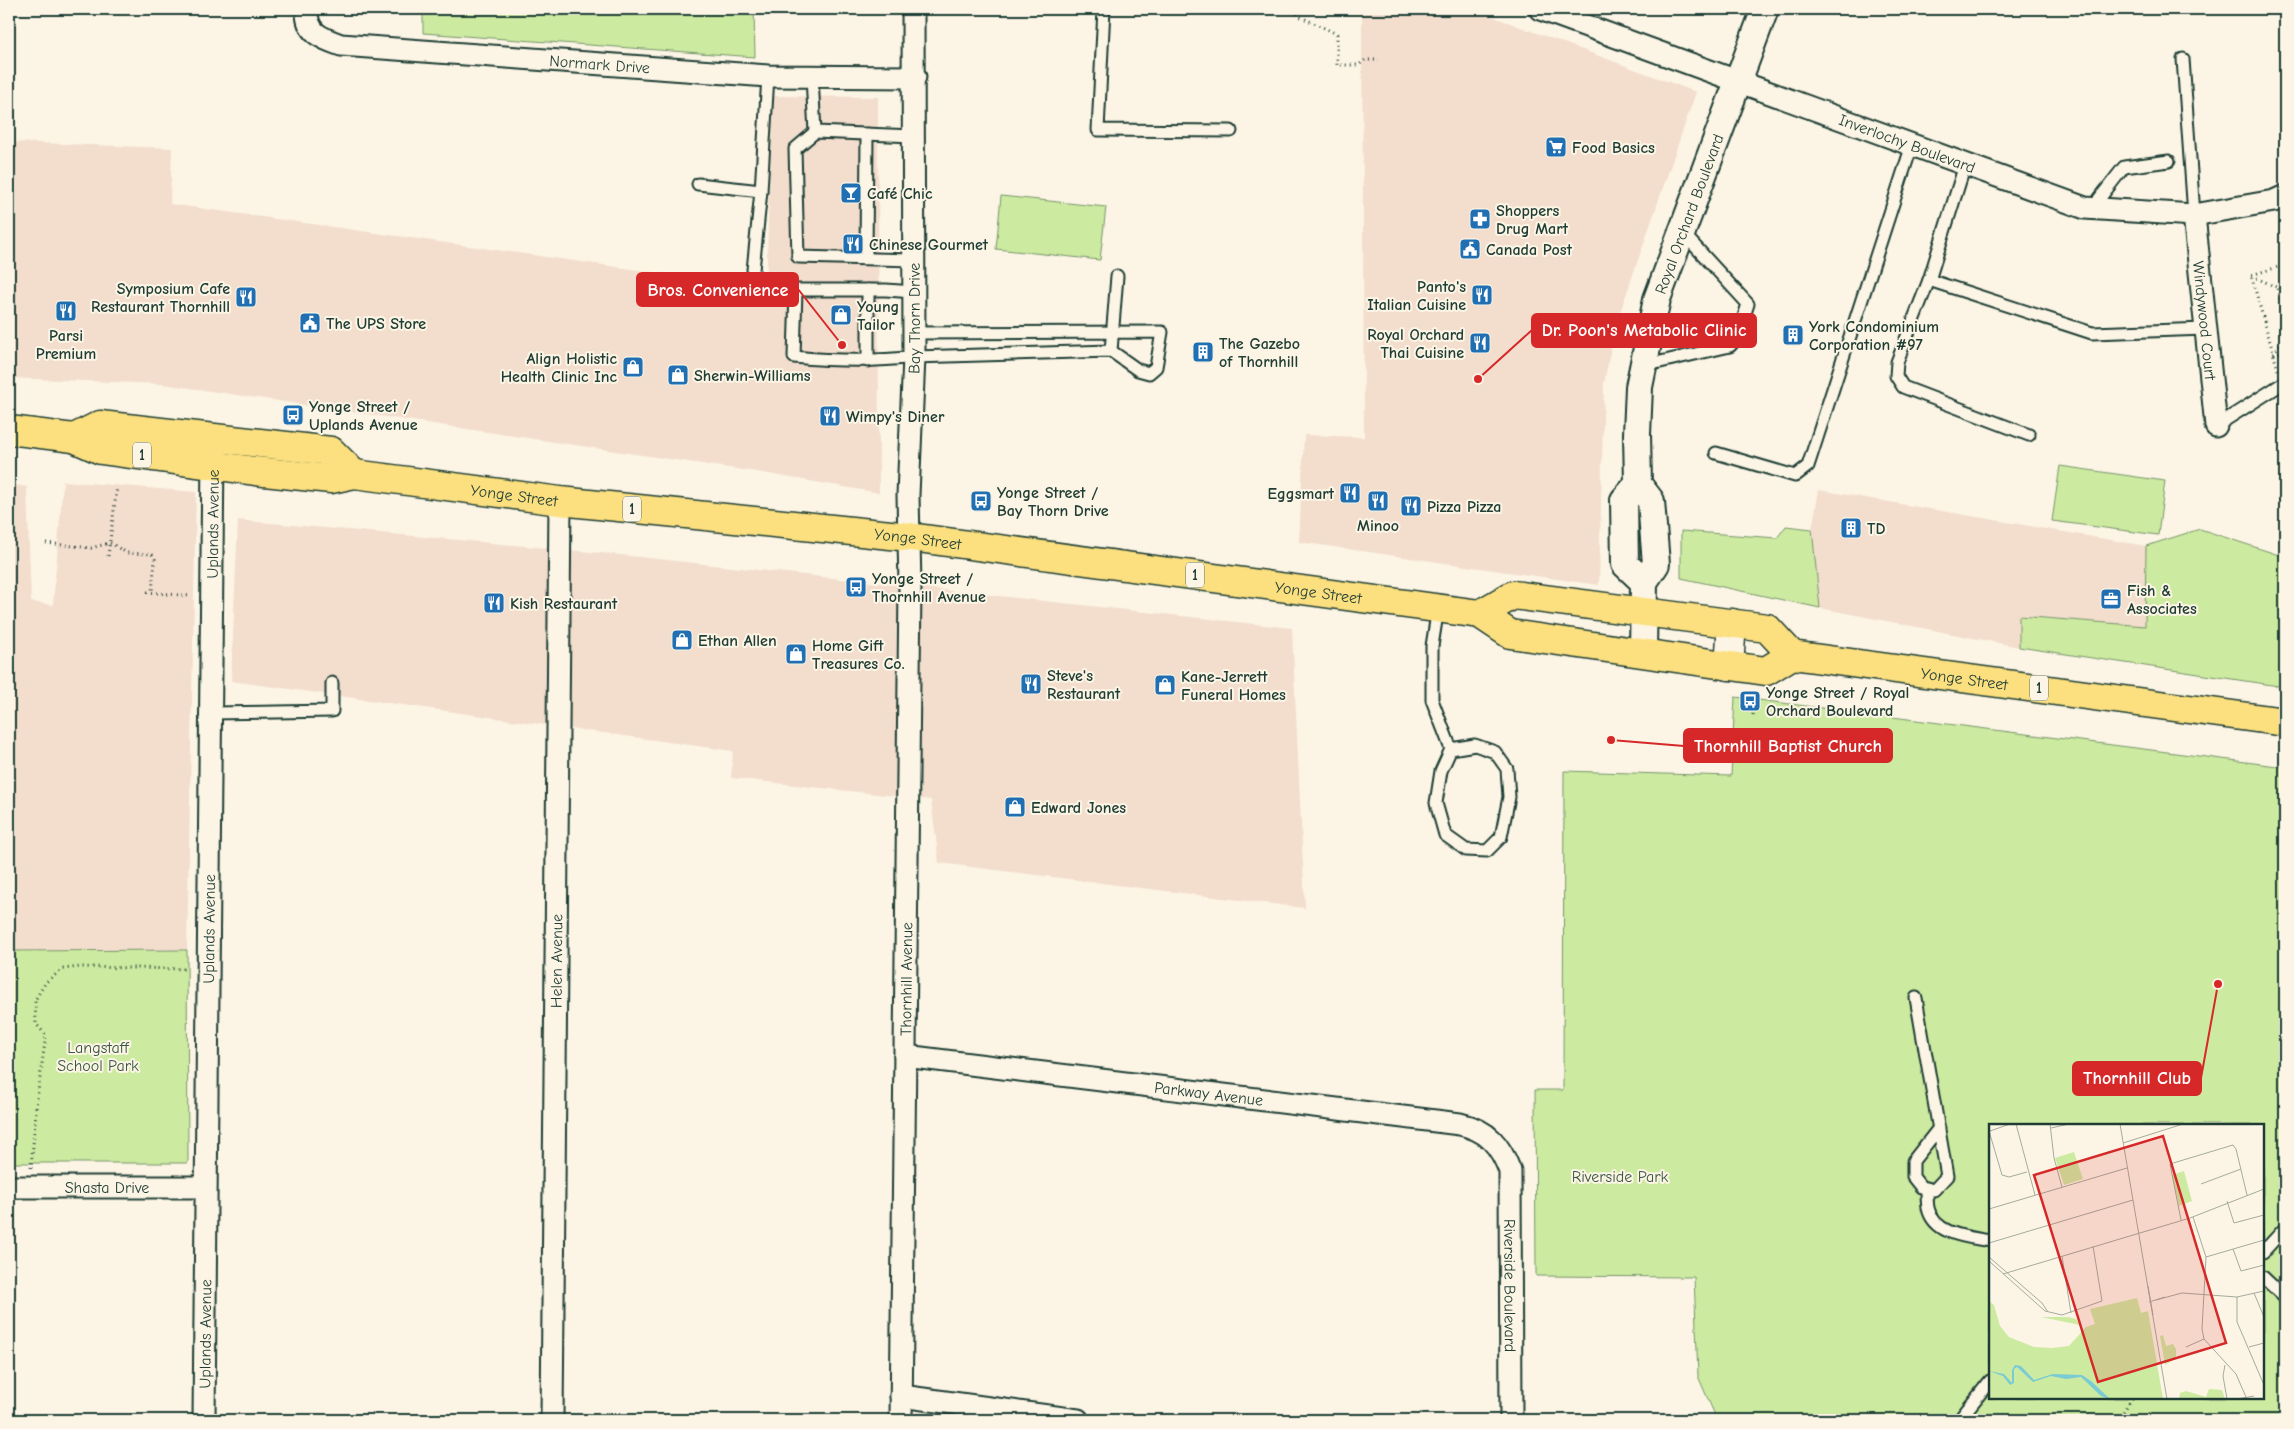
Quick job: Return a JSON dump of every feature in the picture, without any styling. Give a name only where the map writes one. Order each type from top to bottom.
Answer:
[{"type":"main road","name":"1","points":[[74,438],[100,425],[331,451],[354,474]]},
{"type":"main road","name":"Yonge Street","points":[[9,430],[74,438],[101,450],[213,465],[331,479],[354,474],[560,502],[910,537],[1438,608],[1480,614],[1510,634],[1766,671],[1792,655],[2285,722]]},
{"type":"main road","points":[[1480,614],[1513,594],[1767,628],[1792,655]]},
{"type":"main road","points":[[1729,666],[1732,623]]},
{"type":"street","name":"Normark Drive","points":[[306,9],[306,20],[318,36],[341,45],[768,76],[915,76]]},
{"type":"street","name":"Bay Thorn Drive","points":[[910,537],[908,495],[914,357],[914,9]]},
{"type":"street","name":"Inverlochy Boulevard","points":[[1540,9],[2085,208],[2194,216],[2274,201],[2285,196]]},
{"type":"street","name":"Royal Orchard Boulevard","points":[[1643,653],[1644,582],[1624,564],[1624,500],[1638,484],[1639,387],[1657,299],[1765,9]]},
{"type":"street","name":"Windywood Court","points":[[2194,216],[2216,426]]},
{"type":"street","name":"Uplands Avenue","points":[[204,1420],[213,437]]},
{"type":"street","name":"Helen Avenue","points":[[552,1420],[560,502]]},
{"type":"street","name":"Thornhill Avenue","points":[[901,1420],[910,537]]},
{"type":"street","name":"Parkway Avenue","points":[[905,1056],[1460,1124],[1483,1131],[1498,1145],[1503,1154]]},
{"type":"street","name":"Riverside Boulevard","points":[[1503,1154],[1510,1171],[1511,1205],[1510,1420]]},
{"type":"street","name":"Shasta Drive","points":[[19,1187],[205,1187]]},
{"type":"street","points":[[901,1396],[1078,1420]]},
{"type":"lane","points":[[1104,9],[1098,130],[1232,131]]},
{"type":"lane","points":[[2183,59],[2194,216]]},
{"type":"lane","points":[[753,270],[761,191],[768,76]]},
{"type":"lane","points":[[812,77],[815,132]]},
{"type":"lane","points":[[914,136],[815,132],[795,149],[798,257],[914,260]]},
{"type":"lane","points":[[866,258],[867,134]]},
{"type":"lane","points":[[1716,453],[1796,476],[1808,466],[1912,145]]},
{"type":"lane","points":[[2096,209],[2099,199],[2124,167],[2169,161]]},
{"type":"lane","points":[[1965,165],[1929,280],[1897,362],[1896,376],[1903,387],[2029,436]]},
{"type":"lane","points":[[698,184],[761,191]]},
{"type":"lane","points":[[1643,366],[1730,346],[1738,338],[1748,304],[1682,232]]},
{"type":"lane","points":[[1111,351],[1116,276]]},
{"type":"lane","points":[[1929,280],[2092,333],[2206,329]]},
{"type":"lane","points":[[914,292],[796,290],[794,357],[839,362],[914,357],[1111,351],[1138,370],[1149,373],[1156,367],[1162,332],[914,333]]},
{"type":"lane","points":[[868,290],[868,361]]},
{"type":"lane","points":[[2216,426],[2284,382]]},
{"type":"lane","points":[[1438,608],[1432,646],[1432,700],[1450,749],[1440,771],[1436,803],[1445,835],[1466,850],[1487,851],[1501,837],[1509,797],[1507,769],[1495,752],[1475,746],[1450,749]]},
{"type":"lane","points":[[211,712],[332,711],[332,683]]},
{"type":"lane","points":[[1916,998],[1939,1128],[1947,1176],[1934,1190],[1922,1187],[1913,1177],[1914,1161],[1939,1128]]},
{"type":"lane","points":[[1927,1188],[1928,1209],[1936,1222],[1951,1233],[1989,1241]]},
{"type":"lane","points":[[2264,1251],[2285,1228]]},
{"type":"lane","points":[[2264,1278],[2285,1298]]},
{"type":"lane","points":[[1959,1420],[1989,1382]]},
{"type":"path","points":[[1297,9],[1297,15],[1337,34],[1337,65],[1359,65],[1365,60],[1379,60]]},
{"type":"path","points":[[2251,275],[2285,265]]},
{"type":"path","points":[[2251,275],[2285,292]]},
{"type":"path","points":[[2251,275],[2284,382]]},
{"type":"path","points":[[2278,288],[2285,283]]},
{"type":"path","points":[[2278,288],[2285,319]]},
{"type":"path","points":[[2274,354],[2285,337]]},
{"type":"path","points":[[2274,354],[2285,351]]},
{"type":"path","points":[[108,556],[117,486]]},
{"type":"path","points":[[46,543],[91,548],[110,543],[127,553],[152,554],[155,559],[152,592]]},
{"type":"path","points":[[147,592],[190,596]]},
{"type":"path","points":[[1753,714],[1755,697]]},
{"type":"path","points":[[19,1187],[37,1099],[46,1035],[36,1024],[34,1000],[46,982],[64,969],[80,967],[186,968]]},
{"type":"path","points":[[2118,1420],[2131,1399]]},
{"type":"shaded area","points":[[1362,9],[1472,9],[1696,92],[1615,327],[1604,383],[1599,585],[1299,542],[1304,435],[1364,437]]},
{"type":"shaded area","points":[[772,96],[878,97],[879,493],[763,473],[163,384],[9,378],[9,142],[172,148],[170,204],[766,288]]},
{"type":"shaded area","points":[[63,481],[196,492],[187,950],[9,951],[9,484],[27,487],[31,602],[53,605]]},
{"type":"shaded area","points":[[1819,490],[2146,546],[2145,626],[2019,616],[2019,647],[1820,608],[1812,529]]},
{"type":"shaded area","points":[[238,520],[612,554],[1292,628],[1305,908],[939,863],[931,800],[731,778],[733,751],[231,681]]},
{"type":"green space","points":[[423,9],[754,9],[755,57],[423,33]]},
{"type":"green space","points":[[1001,196],[1106,207],[1100,260],[996,249]]},
{"type":"green space","points":[[2060,466],[2165,481],[2158,535],[2052,521]]},
{"type":"green space","points":[[1786,526],[1812,529],[1820,608],[1681,578],[1681,531],[1777,538]]},
{"type":"green space","points":[[2200,529],[2285,557],[2285,687],[2019,647],[2019,616],[2145,626],[2146,546]]},
{"type":"green space","name":"Riverside Park","points":[[1735,697],[2285,767],[2285,1420],[1717,1420],[1698,1376],[1694,1277],[1536,1276],[1535,1090],[1563,1090],[1564,771],[1731,776]]},
{"type":"green space","name":"Langstaff School Park","points":[[187,950],[188,1163],[9,1163],[9,951]]},
{"type":"place","name":"Food Basics","points":[[1556,147]]},
{"type":"place","name":"Café Chic","points":[[851,193]]},
{"type":"place","name":"Shoppers Drug Mart","points":[[1480,219]]},
{"type":"place","name":"Chinese Gourmet","points":[[853,244]]},
{"type":"place","name":"Canada Post","points":[[1470,249]]},
{"type":"place","name":"Panto's Italian Cuisine","points":[[1482,295]]},
{"type":"place","name":"Symposium Cafe Restaurant Thornhill","points":[[246,297]]},
{"type":"place","name":"Parsi Premium","points":[[66,311]]},
{"type":"place","name":"Young Tailor","points":[[841,315]]},
{"type":"place","name":"The UPS Store","points":[[310,323]]},
{"type":"place","name":"York Condominium Corporation #97","points":[[1793,335]]},
{"type":"place","name":"Royal Orchard Thai Cuisine","points":[[1480,343]]},
{"type":"place","name":"Bros. Convenience","points":[[842,345]]},
{"type":"place","name":"The Gazebo of Thornhill","points":[[1203,352]]},
{"type":"place","name":"Align Holistic Health Clinic Inc","points":[[633,367]]},
{"type":"place","name":"Sherwin-Williams","points":[[678,375]]},
{"type":"place","name":"Dr. Poon's Metabolic Clinic","points":[[1478,379]]},
{"type":"place","name":"Yonge Street / Uplands Avenue","points":[[293,415]]},
{"type":"place","name":"Wimpy's Diner","points":[[830,416]]},
{"type":"place","name":"Eggsmart","points":[[1350,493]]},
{"type":"place","name":"Yonge Street / Bay Thorn Drive","points":[[981,501]]},
{"type":"place","name":"Minoo","points":[[1378,501]]},
{"type":"place","name":"Pizza Pizza","points":[[1411,506]]},
{"type":"place","name":"TD","points":[[1851,528]]},
{"type":"place","name":"Yonge Street / Thornhill Avenue","points":[[856,587]]},
{"type":"place","name":"Fish & Associates","points":[[2111,599]]},
{"type":"place","name":"Kish Restaurant","points":[[494,603]]},
{"type":"place","name":"Ethan Allen","points":[[682,640]]},
{"type":"place","name":"Home Gift Treasures Co.","points":[[796,654]]},
{"type":"place","name":"Steve's Restaurant","points":[[1031,684]]},
{"type":"place","name":"Kane-Jerrett Funeral Homes","points":[[1165,685]]},
{"type":"place","name":"Yonge Street / Royal Orchard Boulevard","points":[[1750,701]]},
{"type":"place","name":"Thornhill Baptist Church","points":[[1611,740]]},
{"type":"place","name":"Edward Jones","points":[[1015,807]]},
{"type":"place","name":"Thornhill Club","points":[[2218,984]]}]
